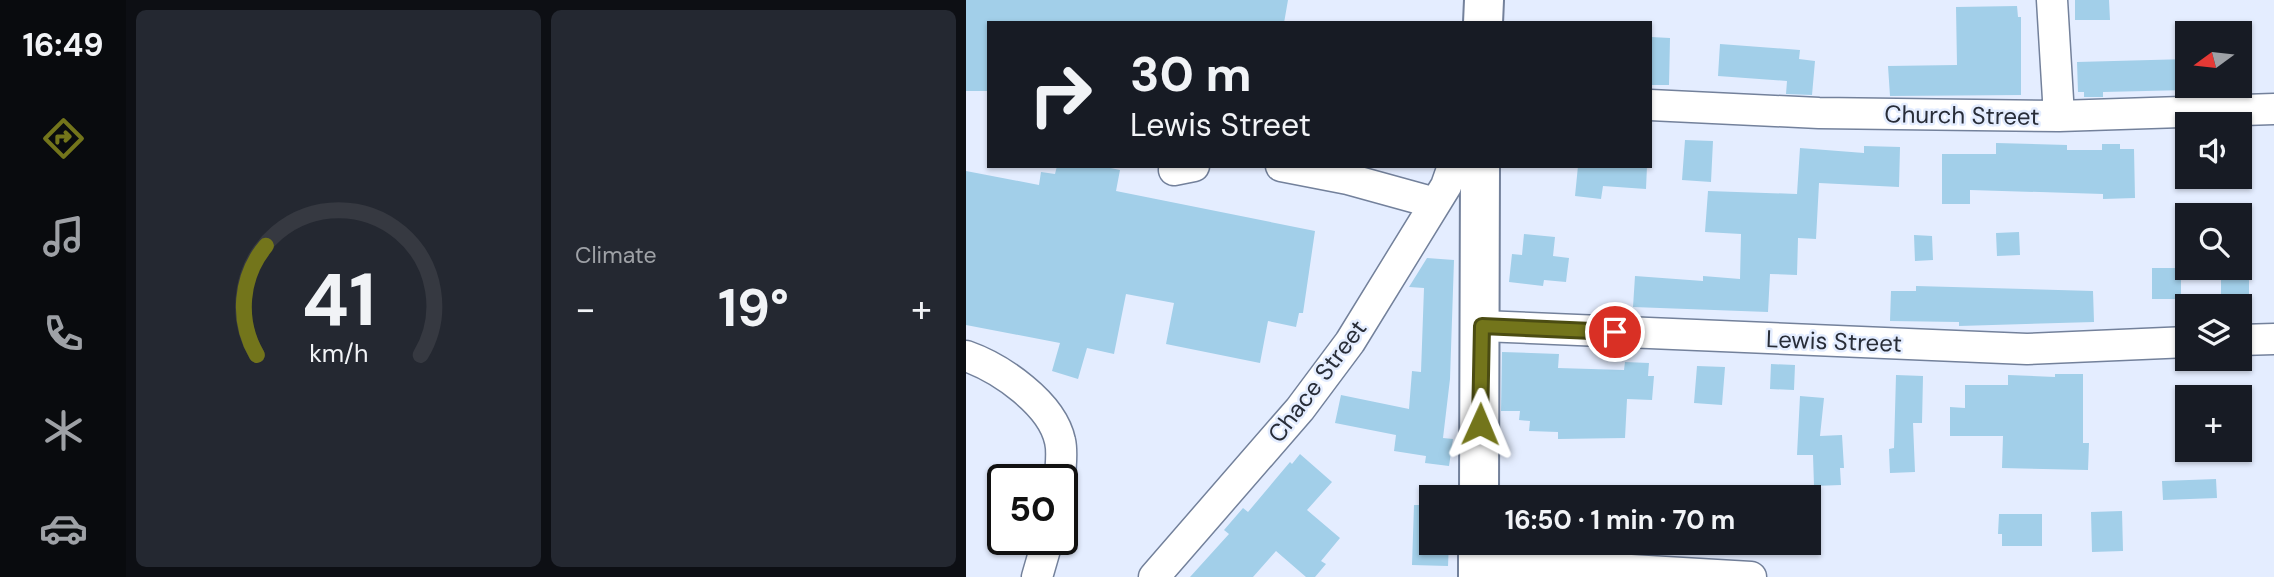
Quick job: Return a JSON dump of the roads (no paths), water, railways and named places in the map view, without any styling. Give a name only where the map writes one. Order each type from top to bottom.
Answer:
[{"type":"main road","points":[[1483,21],[1484,0]]},
{"type":"main road","points":[[1479,485],[1482,326],[1480,168]]},
{"type":"street","points":[[2052,0],[2059,116]]},
{"type":"street","name":"Church Street","points":[[1652,105],[1819,113],[2059,116],[2274,108]]},
{"type":"street","points":[[1291,168],[1348,179],[1435,203]]},
{"type":"street","name":"Chace Street","points":[[1154,577],[1300,409],[1350,342],[1435,203],[1452,168]]},
{"type":"street","name":"Lewis Street","points":[[1482,326],[2027,349],[2175,343]]},
{"type":"street","points":[[2252,340],[2274,339]]},
{"type":"street","points":[[966,356],[988,363],[1035,397],[1060,440],[1060,464]]},
{"type":"street","points":[[1037,577],[1043,555]]},
{"type":"street","points":[[1478,560],[1751,577]]}]
